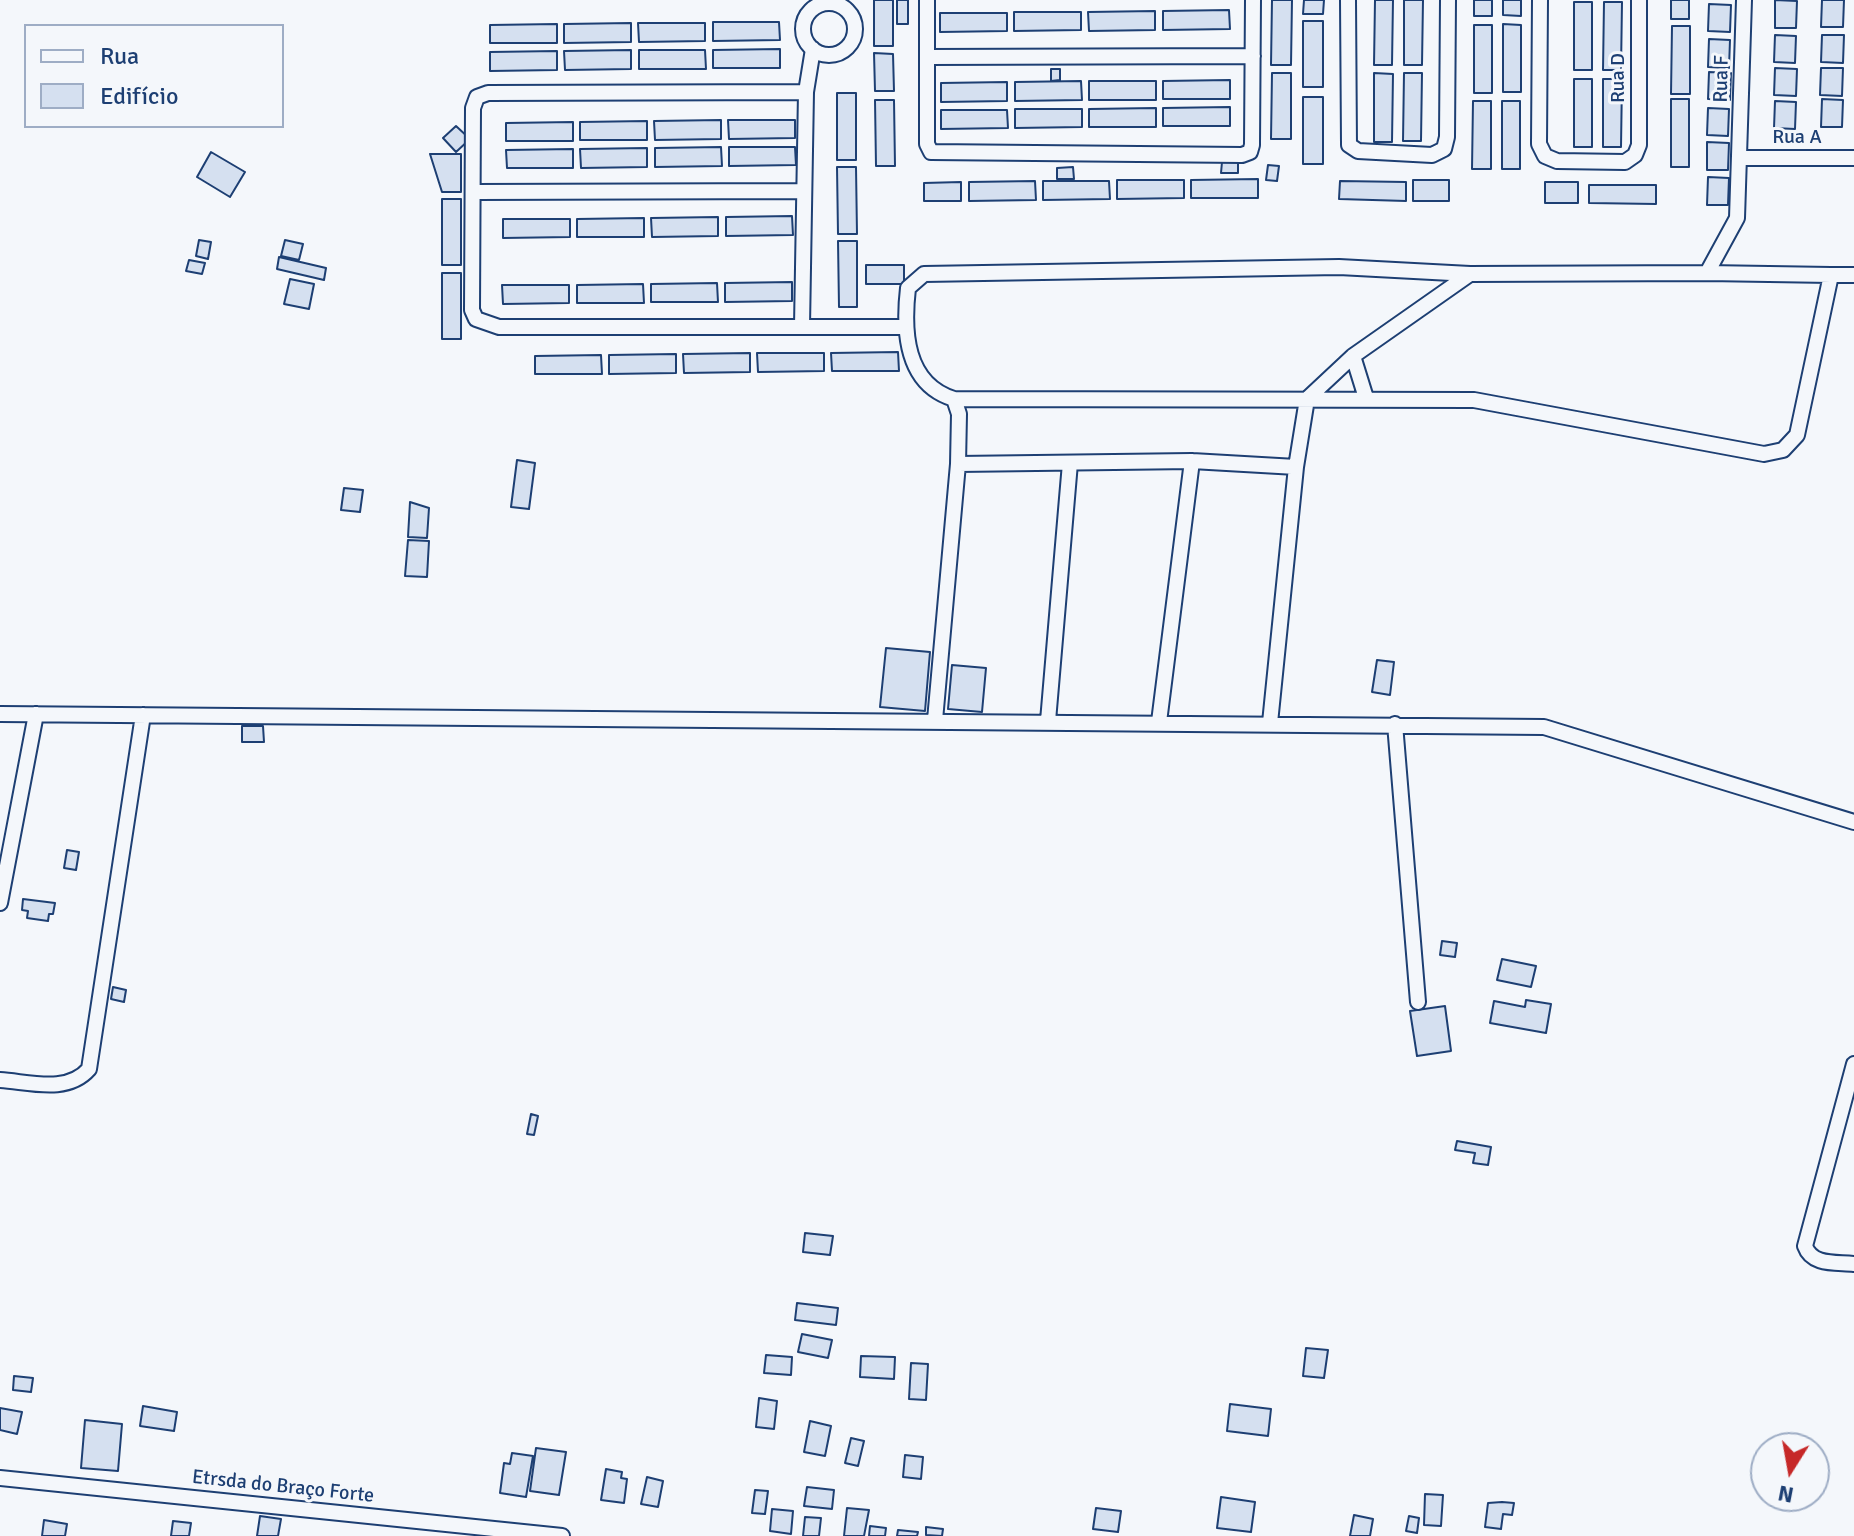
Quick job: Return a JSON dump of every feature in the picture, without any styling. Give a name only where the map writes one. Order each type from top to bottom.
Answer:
[{"type":"street","points":[[927,0],[927,144],[935,154],[1242,155],[1250,152],[1252,145],[1253,0]]},
{"type":"street","points":[[1348,0],[1349,145],[1358,151],[1432,155],[1444,149],[1447,137],[1448,0]]},
{"type":"street","name":"Rua D","points":[[1540,0],[1539,144],[1545,156],[1557,161],[1625,162],[1635,155],[1639,145],[1639,0]]},
{"type":"street","name":"Rua F","points":[[1707,273],[1737,218],[1744,0]]},
{"type":"street","points":[[826,3],[849,6],[855,36],[845,50],[829,55],[813,49],[807,43],[803,26],[810,10],[826,3]]},
{"type":"street","points":[[802,326],[806,92],[813,49]]},
{"type":"street","points":[[927,57],[1253,56]]},
{"type":"street","points":[[806,92],[481,95],[473,108],[475,192],[472,310],[481,324],[499,327],[904,327]]},
{"type":"street","name":"Rua A","points":[[1741,158],[1854,158]]},
{"type":"street","points":[[475,192],[803,191]]},
{"type":"street","points":[[1831,275],[1797,435],[1783,450],[1764,454],[1474,400],[954,399],[938,394],[921,380],[904,327],[908,288],[924,274],[1339,267],[1470,274],[1854,275]]},
{"type":"street","points":[[1270,723],[1296,467],[1307,399],[1353,356],[1470,274]]},
{"type":"street","points":[[1353,356],[1366,398]]},
{"type":"street","points":[[935,720],[958,464],[959,414],[954,399]]},
{"type":"street","points":[[958,464],[1192,461],[1296,467]]},
{"type":"street","points":[[1159,722],[1192,461]]},
{"type":"street","points":[[1048,721],[1070,463]]},
{"type":"street","points":[[0,714],[1544,727],[1854,822]]},
{"type":"street","points":[[0,903],[36,714]]},
{"type":"street","points":[[0,1080],[63,1086],[81,1078],[89,1069],[143,715]]},
{"type":"street","points":[[1395,724],[1418,1002]]},
{"type":"street","points":[[1854,1064],[1850,1096],[1805,1246],[1810,1257],[1817,1260],[1854,1264]]},
{"type":"street","name":"Etrsda do Braço Forte","points":[[0,1478],[562,1536]]},
{"type":"building","points":[[874,0],[893,0],[893,46],[874,46]]},
{"type":"building","points":[[897,0],[908,0],[908,24],[897,24]]},
{"type":"building","points":[[1272,0],[1292,0],[1291,65],[1271,65]]},
{"type":"building","points":[[1304,0],[1324,0],[1323,14],[1303,14]]},
{"type":"building","points":[[1375,0],[1393,0],[1392,65],[1374,65]]},
{"type":"building","points":[[1404,0],[1423,0],[1422,65],[1404,65]]},
{"type":"building","points":[[1474,0],[1492,0],[1492,16],[1474,16]]},
{"type":"building","points":[[1503,0],[1521,0],[1521,16],[1503,15]]},
{"type":"building","points":[[1671,0],[1689,0],[1689,19],[1671,19]]},
{"type":"building","points":[[1775,0],[1797,1],[1796,28],[1775,28]]},
{"type":"building","points":[[1822,0],[1844,0],[1843,27],[1821,27]]},
{"type":"building","points":[[1574,2],[1592,2],[1592,70],[1574,70]]},
{"type":"building","points":[[1604,2],[1622,2],[1621,70],[1603,70]]},
{"type":"building","points":[[1709,4],[1731,5],[1730,32],[1708,31]]},
{"type":"building","points":[[1229,10],[1230,29],[1163,30],[1163,11]]},
{"type":"building","points":[[1155,11],[1155,30],[1089,31],[1088,12]]},
{"type":"building","points":[[1014,12],[1081,12],[1081,30],[1014,31]]},
{"type":"building","points":[[940,13],[1007,13],[1007,31],[940,32]]},
{"type":"building","points":[[1303,21],[1323,21],[1323,87],[1303,87]]},
{"type":"building","points":[[713,22],[779,22],[780,40],[713,41]]},
{"type":"building","points":[[631,23],[631,42],[564,43],[564,24]]},
{"type":"building","points":[[638,23],[705,23],[705,41],[639,42]]},
{"type":"building","points":[[557,24],[557,43],[490,43],[490,25]]},
{"type":"building","points":[[1503,24],[1521,25],[1521,92],[1503,92]]},
{"type":"building","points":[[1474,25],[1492,25],[1492,93],[1474,93]]},
{"type":"building","points":[[1672,26],[1690,26],[1690,94],[1671,94]]},
{"type":"building","points":[[1775,35],[1796,36],[1795,63],[1774,62]]},
{"type":"building","points":[[1822,35],[1844,35],[1843,63],[1821,62]]},
{"type":"building","points":[[1709,39],[1730,40],[1729,68],[1708,67]]},
{"type":"building","points":[[780,49],[780,68],[713,68],[713,50]]},
{"type":"building","points":[[631,50],[631,69],[565,70],[564,51]]},
{"type":"building","points":[[639,50],[705,50],[706,69],[639,69]]},
{"type":"building","points":[[557,51],[557,70],[490,71],[490,52]]},
{"type":"building","points":[[874,53],[893,54],[894,91],[875,91]]},
{"type":"building","points":[[1775,68],[1797,69],[1796,96],[1774,95]]},
{"type":"building","points":[[1821,68],[1843,68],[1842,96],[1820,95]]},
{"type":"building","points":[[1051,69],[1060,69],[1060,80],[1051,81]]},
{"type":"building","points":[[1709,72],[1731,73],[1730,100],[1708,99]]},
{"type":"building","points":[[1272,73],[1291,73],[1291,139],[1271,139]]},
{"type":"building","points":[[1374,73],[1393,74],[1392,142],[1374,142]]},
{"type":"building","points":[[1404,73],[1422,73],[1421,141],[1403,141]]},
{"type":"building","points":[[1574,79],[1592,79],[1592,147],[1574,147]]},
{"type":"building","points":[[1603,79],[1622,79],[1621,147],[1603,147]]},
{"type":"building","points":[[1230,80],[1230,99],[1163,99],[1163,81]]},
{"type":"building","points":[[1081,81],[1082,100],[1015,101],[1015,82]]},
{"type":"building","points":[[1089,81],[1156,81],[1156,100],[1089,100]]},
{"type":"building","points":[[1007,82],[1007,101],[941,102],[941,83]]},
{"type":"building","points":[[837,93],[856,93],[856,160],[837,160]]},
{"type":"building","points":[[1303,97],[1323,97],[1323,164],[1303,164]]},
{"type":"building","points":[[1671,99],[1689,99],[1689,167],[1671,167]]},
{"type":"building","points":[[1822,99],[1843,100],[1842,127],[1821,127]]},
{"type":"building","points":[[875,100],[894,100],[895,166],[876,166]]},
{"type":"building","points":[[1473,101],[1491,101],[1491,169],[1472,169]]},
{"type":"building","points":[[1502,101],[1520,101],[1520,169],[1502,169]]},
{"type":"building","points":[[1775,101],[1796,102],[1795,129],[1774,128]]},
{"type":"building","points":[[1230,107],[1230,126],[1163,126],[1163,108]]},
{"type":"building","points":[[1156,108],[1156,127],[1089,127],[1089,109]]},
{"type":"building","points":[[1708,108],[1729,109],[1728,136],[1707,135]]},
{"type":"building","points":[[1015,109],[1082,109],[1082,127],[1015,128]]},
{"type":"building","points":[[941,110],[1007,110],[1008,128],[941,129]]},
{"type":"building","points":[[721,120],[721,139],[655,140],[654,121]]},
{"type":"building","points":[[728,120],[795,120],[795,138],[729,139]]},
{"type":"building","points":[[647,121],[647,140],[580,140],[580,122]]},
{"type":"building","points":[[573,122],[573,141],[506,141],[506,123]]},
{"type":"building","points":[[456,126],[470,139],[456,152],[443,138]]},
{"type":"building","points":[[1707,142],[1729,143],[1728,170],[1707,170]]},
{"type":"building","points":[[721,147],[722,166],[655,167],[655,148]]},
{"type":"building","points":[[729,147],[795,147],[796,165],[729,166]]},
{"type":"building","points":[[647,148],[647,167],[581,168],[580,149]]},
{"type":"building","points":[[573,149],[573,168],[507,168],[506,150]]},
{"type":"building","points":[[211,152],[245,172],[230,197],[197,177]]},
{"type":"building","points":[[430,154],[461,154],[461,192],[442,192]]},
{"type":"building","points":[[1222,162],[1238,162],[1238,173],[1221,173]]},
{"type":"building","points":[[1268,165],[1279,166],[1277,181],[1266,180]]},
{"type":"building","points":[[837,167],[856,167],[857,234],[838,234]]},
{"type":"building","points":[[1073,167],[1074,179],[1057,179],[1057,168]]},
{"type":"building","points":[[1708,177],[1729,178],[1728,205],[1707,205]]},
{"type":"building","points":[[1258,179],[1258,198],[1191,198],[1191,180]]},
{"type":"building","points":[[1117,180],[1184,180],[1184,198],[1117,199]]},
{"type":"building","points":[[1413,180],[1449,180],[1449,201],[1413,201]]},
{"type":"building","points":[[1035,181],[1036,200],[969,201],[969,182]]},
{"type":"building","points":[[1043,181],[1109,181],[1110,199],[1043,200]]},
{"type":"building","points":[[1340,181],[1406,182],[1406,201],[1339,199]]},
{"type":"building","points":[[961,182],[961,201],[924,201],[924,183]]},
{"type":"building","points":[[1545,182],[1578,182],[1578,203],[1545,203]]},
{"type":"building","points":[[1589,185],[1656,185],[1656,204],[1589,203]]},
{"type":"building","points":[[442,199],[461,199],[461,265],[442,265]]},
{"type":"building","points":[[792,216],[793,235],[726,236],[726,217]]},
{"type":"building","points":[[718,217],[718,236],[652,237],[651,218]]},
{"type":"building","points":[[644,218],[644,237],[577,237],[577,219]]},
{"type":"building","points":[[503,219],[570,219],[570,237],[503,238]]},
{"type":"building","points":[[199,240],[211,242],[208,259],[196,256]]},
{"type":"building","points":[[285,240],[303,244],[299,260],[281,256]]},
{"type":"building","points":[[838,241],[857,241],[857,307],[839,307]]},
{"type":"building","points":[[279,257],[326,268],[324,280],[277,269]]},
{"type":"building","points":[[189,260],[205,263],[202,274],[186,271]]},
{"type":"building","points":[[866,265],[904,265],[904,284],[866,284]]},
{"type":"building","points":[[442,273],[461,273],[461,339],[442,339]]},
{"type":"building","points":[[290,279],[314,284],[309,309],[284,304]]},
{"type":"building","points":[[792,282],[792,301],[725,302],[725,283]]},
{"type":"building","points":[[717,283],[718,302],[651,302],[651,284]]},
{"type":"building","points":[[643,284],[644,303],[577,303],[577,285]]},
{"type":"building","points":[[502,285],[569,285],[569,303],[503,304]]},
{"type":"building","points":[[898,352],[899,371],[832,371],[831,353]]},
{"type":"building","points":[[750,353],[750,372],[684,373],[683,354]]},
{"type":"building","points":[[757,353],[824,353],[824,371],[758,372]]},
{"type":"building","points":[[676,354],[676,373],[609,374],[609,355]]},
{"type":"building","points":[[601,355],[602,374],[535,374],[535,356]]},
{"type":"building","points":[[517,460],[535,463],[529,509],[511,507]]},
{"type":"building","points":[[344,488],[363,490],[360,512],[341,510]]},
{"type":"building","points":[[410,502],[429,508],[427,538],[408,537]]},
{"type":"building","points":[[408,540],[429,541],[427,577],[405,576]]},
{"type":"building","points":[[886,648],[930,652],[925,711],[880,707]]},
{"type":"building","points":[[1377,660],[1394,662],[1390,695],[1372,692]]},
{"type":"building","points":[[952,665],[986,668],[982,712],[948,709]]},
{"type":"building","points":[[242,726],[263,726],[264,742],[242,742]]},
{"type":"building","points":[[67,850],[79,852],[76,870],[64,868]]},
{"type":"building","points":[[23,899],[55,903],[53,914],[49,914],[48,921],[27,918],[28,911],[22,910]]},
{"type":"building","points":[[1442,941],[1457,943],[1455,957],[1440,955]]},
{"type":"building","points":[[1502,959],[1536,966],[1531,987],[1497,980]]},
{"type":"building","points":[[113,987],[126,990],[124,1002],[111,999]]},
{"type":"building","points":[[1526,1000],[1551,1004],[1546,1033],[1490,1023],[1494,1001],[1525,1007]]},
{"type":"building","points":[[1445,1006],[1451,1051],[1417,1056],[1410,1011]]},
{"type":"building","points":[[531,1114],[538,1116],[534,1135],[527,1134]]},
{"type":"building","points":[[1457,1141],[1491,1147],[1488,1165],[1473,1163],[1475,1153],[1455,1150]]},
{"type":"building","points":[[805,1233],[833,1236],[830,1255],[803,1252]]},
{"type":"building","points":[[797,1303],[838,1308],[836,1325],[795,1320]]},
{"type":"building","points":[[802,1334],[832,1340],[828,1358],[798,1352]]},
{"type":"building","points":[[1306,1348],[1328,1350],[1324,1378],[1303,1376]]},
{"type":"building","points":[[766,1355],[792,1357],[791,1375],[764,1373]]},
{"type":"building","points":[[861,1356],[895,1357],[894,1379],[860,1377]]},
{"type":"building","points":[[911,1363],[928,1364],[926,1400],[909,1399]]},
{"type":"building","points":[[14,1376],[33,1378],[31,1392],[13,1390]]},
{"type":"building","points":[[759,1398],[777,1401],[774,1429],[756,1427]]},
{"type":"building","points":[[1230,1404],[1271,1409],[1268,1436],[1227,1431]]},
{"type":"building","points":[[143,1406],[177,1412],[174,1431],[140,1426]]},
{"type":"building","points":[[0,1408],[22,1412],[17,1434],[0,1430]]},
{"type":"building","points":[[85,1420],[122,1424],[118,1471],[81,1468]]},
{"type":"building","points":[[810,1421],[831,1426],[825,1456],[804,1452]]},
{"type":"building","points":[[851,1438],[864,1441],[858,1466],[845,1463]]},
{"type":"building","points":[[536,1448],[566,1452],[559,1495],[530,1491]]},
{"type":"building","points":[[512,1453],[533,1456],[526,1497],[500,1493],[504,1463],[510,1464]]},
{"type":"building","points":[[905,1455],[923,1457],[921,1479],[903,1477]]},
{"type":"building","points":[[606,1469],[622,1472],[621,1478],[627,1479],[624,1503],[601,1500]]},
{"type":"building","points":[[647,1477],[663,1481],[658,1507],[641,1504]]},
{"type":"building","points":[[807,1487],[834,1490],[832,1509],[804,1506]]},
{"type":"building","points":[[755,1490],[768,1491],[765,1514],[752,1513]]},
{"type":"building","points":[[1425,1494],[1443,1495],[1441,1526],[1424,1525]]},
{"type":"building","points":[[1221,1497],[1255,1502],[1251,1532],[1217,1528]]},
{"type":"building","points":[[1488,1503],[1514,1503],[1512,1515],[1503,1514],[1501,1529],[1485,1527]]},
{"type":"building","points":[[847,1508],[869,1510],[864,1536],[844,1536]]},
{"type":"building","points":[[1096,1508],[1121,1511],[1118,1532],[1093,1529]]},
{"type":"building","points":[[772,1509],[793,1511],[791,1534],[770,1531]]},
{"type":"building","points":[[1354,1515],[1373,1519],[1370,1536],[1350,1536]]},
{"type":"building","points":[[260,1516],[281,1519],[278,1536],[257,1536]]},
{"type":"building","points":[[1409,1516],[1419,1518],[1417,1533],[1406,1531]]},
{"type":"building","points":[[805,1517],[821,1518],[819,1536],[803,1536]]},
{"type":"building","points":[[44,1520],[67,1524],[65,1536],[42,1536]]},
{"type":"building","points":[[173,1521],[191,1523],[189,1536],[171,1536]]},
{"type":"building","points":[[870,1526],[886,1528],[885,1536],[869,1536]]},
{"type":"building","points":[[926,1527],[943,1529],[942,1536],[926,1535]]},
{"type":"building","points":[[898,1530],[918,1532],[917,1536],[897,1536]]}]
